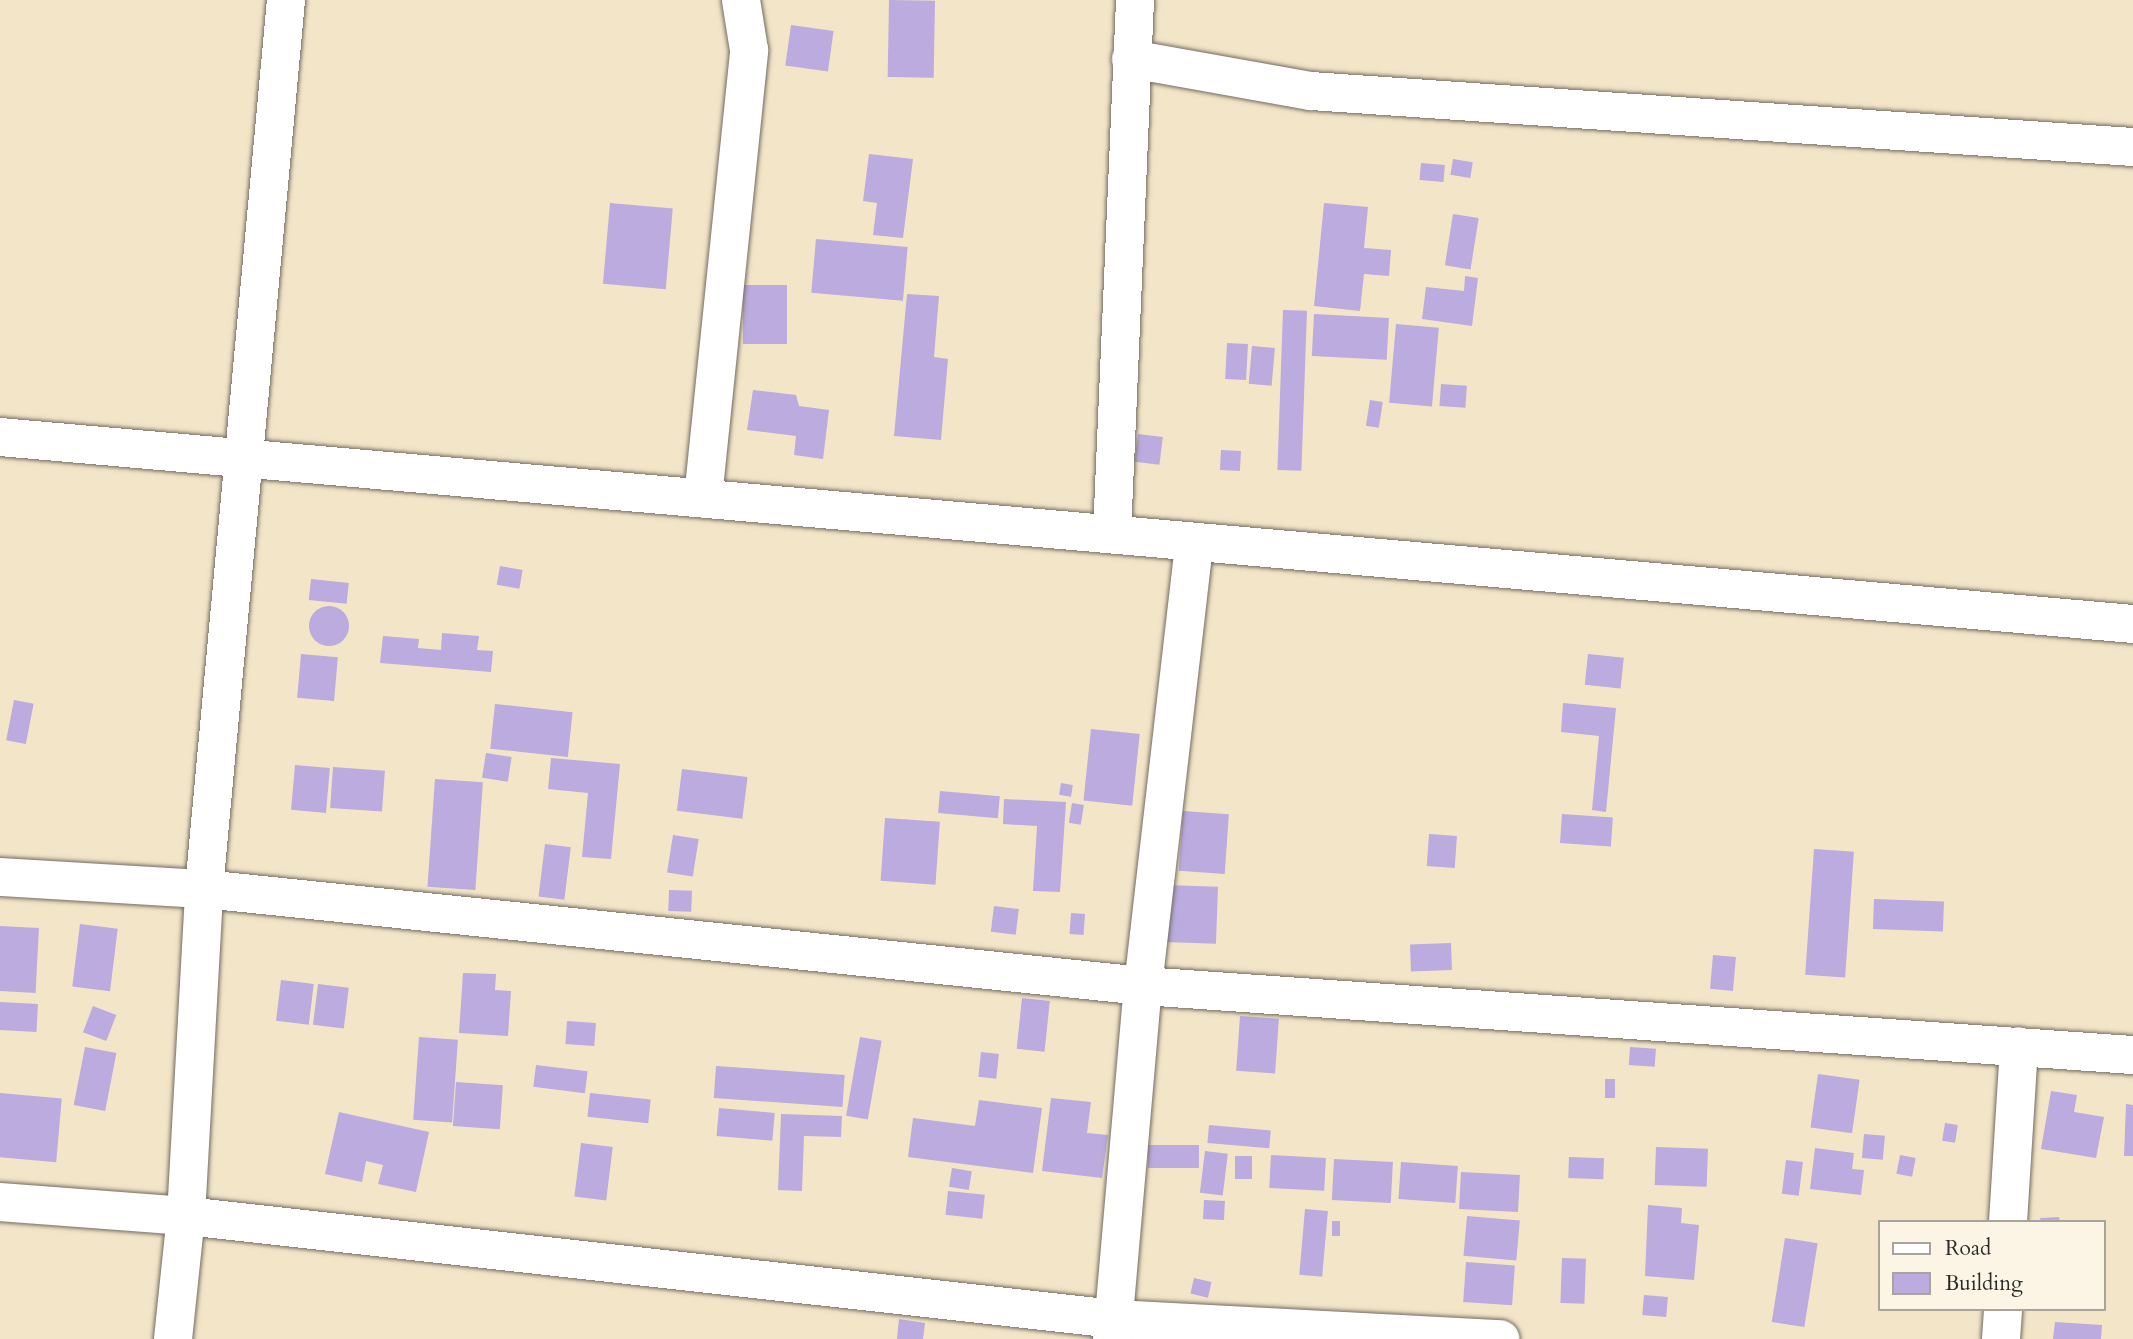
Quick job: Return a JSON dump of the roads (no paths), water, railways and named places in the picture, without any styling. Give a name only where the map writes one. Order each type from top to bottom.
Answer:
[{"type":"street","points":[[173,1339],[186,1216],[204,889],[286,0]]},
{"type":"street","points":[[703,498],[749,50],[741,0]]},
{"type":"street","points":[[1112,534],[1135,0]]},
{"type":"street","points":[[1131,59],[1311,91],[2133,147]]},
{"type":"street","points":[[0,436],[2133,624]]},
{"type":"street","points":[[1113,1329],[1143,986],[1194,542]]},
{"type":"street","points":[[0,877],[204,889],[1143,986],[2118,1054],[2133,1026]]},
{"type":"street","points":[[2008,1220],[2018,1046]]},
{"type":"street","points":[[0,1202],[186,1216],[1113,1329],[1500,1339]]},
{"type":"street","points":[[2001,1339],[2003,1311]]}]
